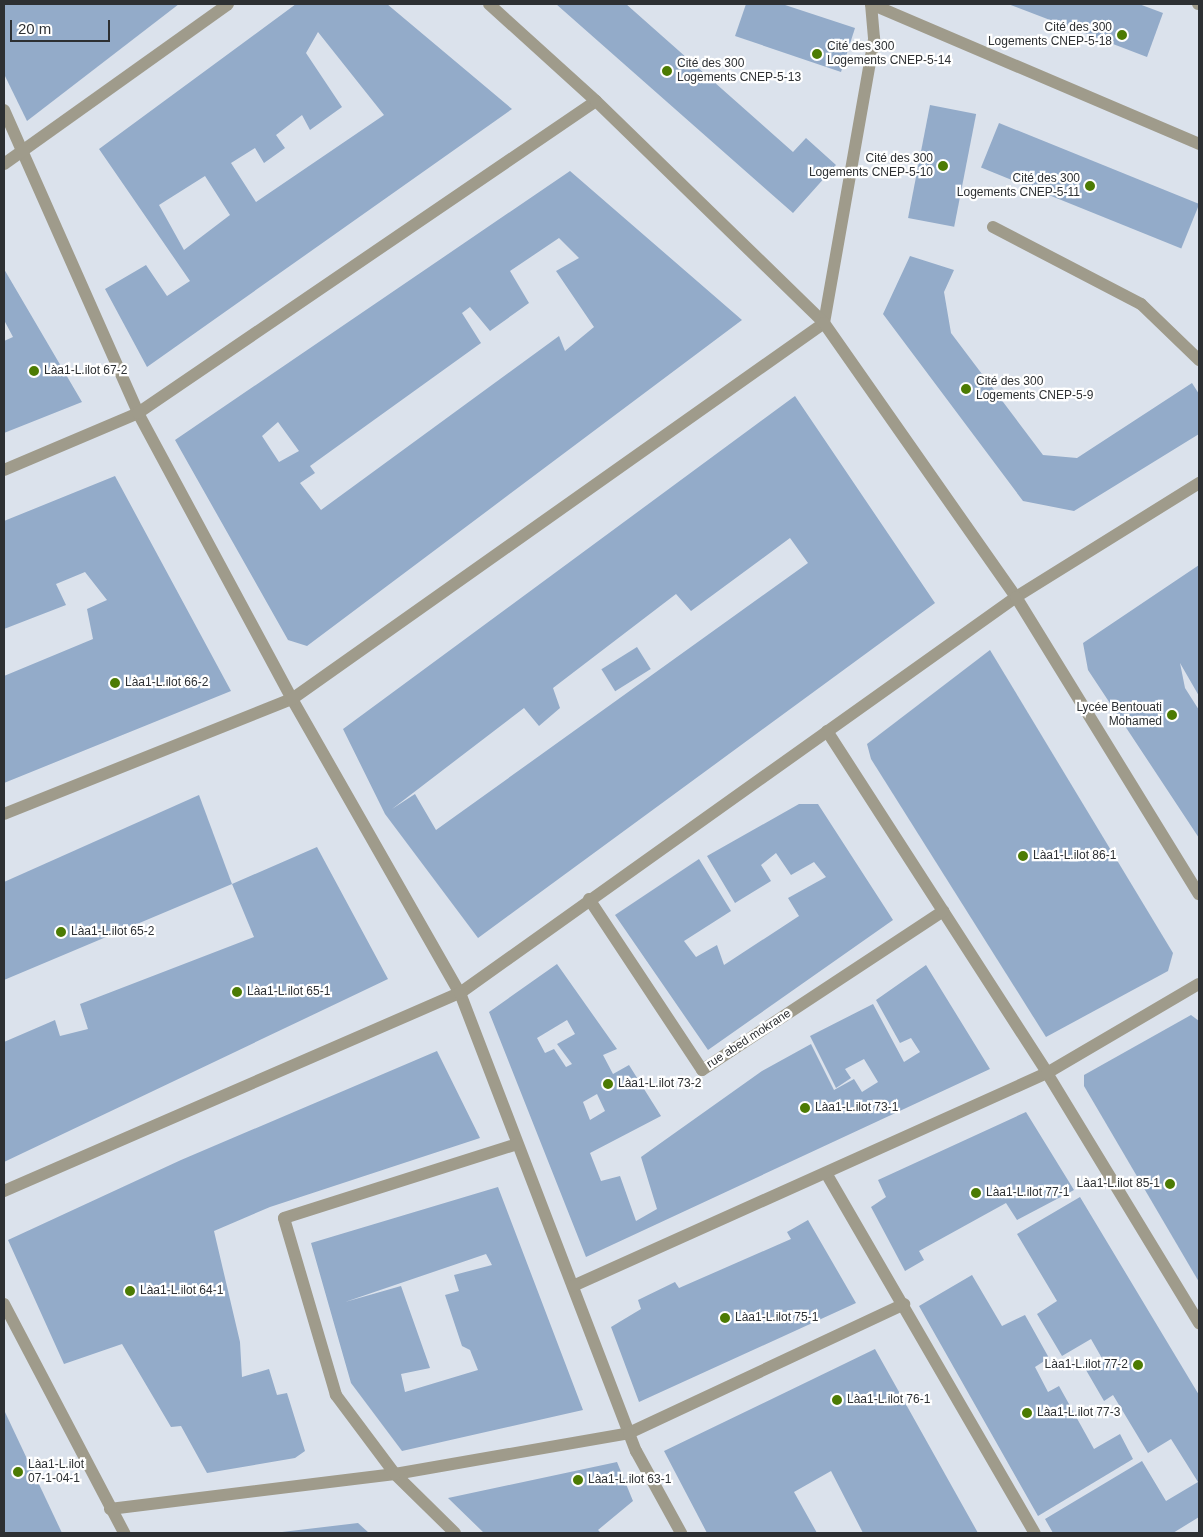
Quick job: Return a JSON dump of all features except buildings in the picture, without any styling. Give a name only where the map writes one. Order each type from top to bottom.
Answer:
[{"type":"street","points":[[4,164],[22,155],[228,4]]},
{"type":"street","points":[[489,4],[596,101],[824,323],[1016,597],[1199,894]]},
{"type":"street","points":[[4,814],[292,699],[824,323],[874,38],[871,4],[1199,144]]},
{"type":"street","points":[[4,470],[138,413],[596,101]]},
{"type":"street","points":[[4,110],[22,155],[138,413],[292,699],[460,993],[629,1433],[681,1533]]},
{"type":"street","points":[[993,227],[1142,304],[1199,360]]},
{"type":"street","points":[[4,1191],[460,993],[589,899],[1016,597],[1199,482]]},
{"type":"street","points":[[827,731],[1047,1074],[1199,1323]]},
{"type":"street","name":"rue abed mokrane","points":[[589,899],[702,1070],[943,911]]},
{"type":"street","points":[[573,1286],[1047,1074],[1199,984]]},
{"type":"street","points":[[455,1533],[395,1474],[336,1395],[284,1218],[517,1144]]},
{"type":"street","points":[[826,1173],[904,1304],[1035,1533]]},
{"type":"street","points":[[4,1304],[124,1533]]},
{"type":"street","points":[[110,1509],[395,1474],[629,1433],[904,1304]]},
{"type":"place","name":"Cité des 300 Logements CNEP-5-18","points":[[1122,35]]},
{"type":"place","name":"Cité des 300 Logements CNEP-5-14","points":[[817,54]]},
{"type":"place","name":"Cité des 300 Logements CNEP-5-13","points":[[667,71]]},
{"type":"place","name":"Cité des 300 Logements CNEP-5-10","points":[[943,166]]},
{"type":"place","name":"Cité des 300 Logements CNEP-5-11","points":[[1090,186]]},
{"type":"place","name":"Làa1-L.ilot 67-2","points":[[34,371]]},
{"type":"place","name":"Cité des 300 Logements CNEP-5-9","points":[[966,389]]},
{"type":"place","name":"Làa1-L.ilot 66-2","points":[[115,683]]},
{"type":"place","name":"Lycée Bentouati Mohamed","points":[[1172,715]]},
{"type":"place","name":"Làa1-L.ilot 86-1","points":[[1023,856]]},
{"type":"place","name":"Làa1-L.ilot 65-2","points":[[61,932]]},
{"type":"place","name":"Làa1-L.ilot 65-1","points":[[237,992]]},
{"type":"place","name":"Làa1-L.ilot 73-2","points":[[608,1084]]},
{"type":"place","name":"Làa1-L.ilot 73-1","points":[[805,1108]]},
{"type":"place","name":"Làa1-L.ilot 85-1","points":[[1170,1184]]},
{"type":"place","name":"Làa1-L.ilot 77-1","points":[[976,1193]]},
{"type":"place","name":"Làa1-L.ilot 64-1","points":[[130,1291]]},
{"type":"place","name":"Làa1-L.ilot 75-1","points":[[725,1318]]},
{"type":"place","name":"Làa1-L.ilot 77-2","points":[[1138,1365]]},
{"type":"place","name":"Làa1-L.ilot 76-1","points":[[837,1400]]},
{"type":"place","name":"Làa1-L.ilot 77-3","points":[[1027,1413]]},
{"type":"place","name":"Làa1-L.ilot 07-1-04-1","points":[[18,1472]]},
{"type":"place","name":"Làa1-L.ilot 63-1","points":[[578,1480]]}]
